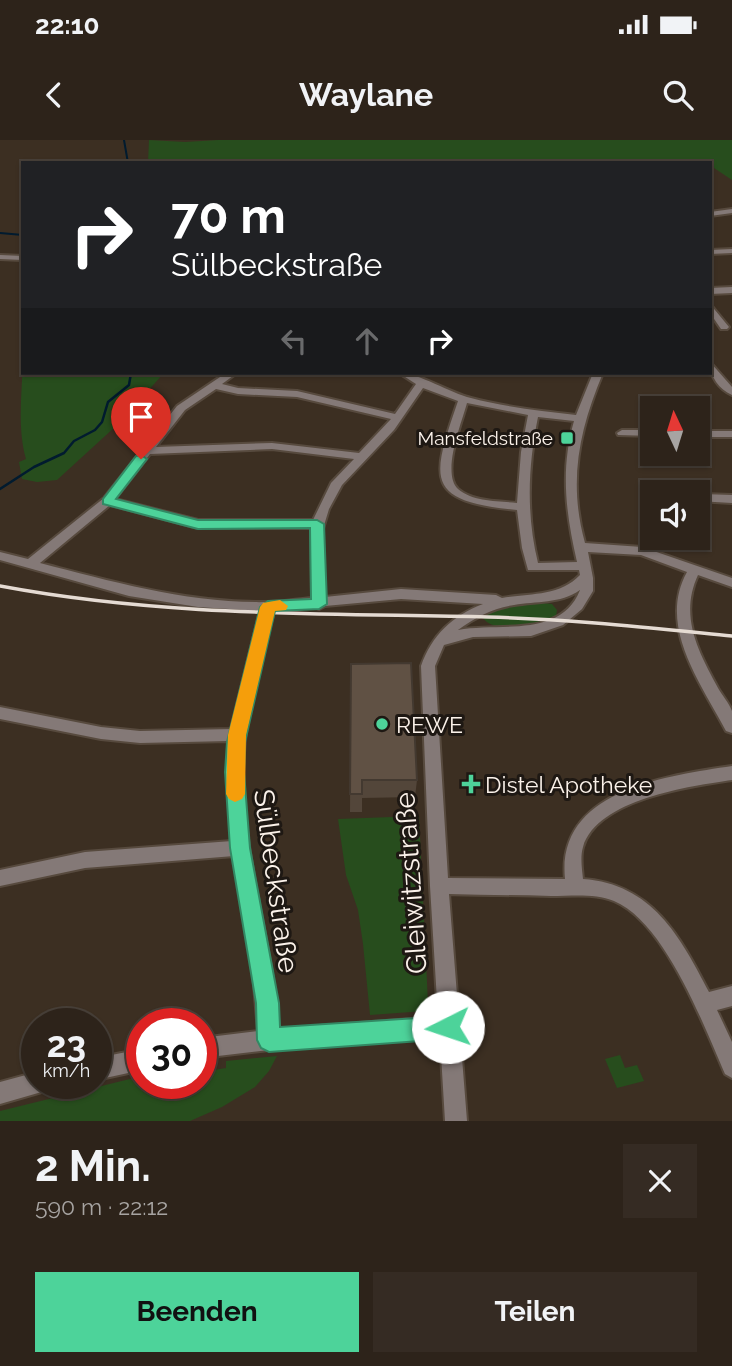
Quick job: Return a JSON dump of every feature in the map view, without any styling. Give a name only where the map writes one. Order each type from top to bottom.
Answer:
[{"type":"street","points":[[712,214],[732,211]]},
{"type":"street","points":[[712,251],[732,251]]},
{"type":"street","points":[[0,257],[21,258]]},
{"type":"street","points":[[712,291],[732,290]]},
{"type":"street","points":[[712,308],[728,327]]},
{"type":"street","points":[[712,368],[732,392]]},
{"type":"street","points":[[30,564],[108,501],[174,414],[229,375]]},
{"type":"street","points":[[407,375],[421,384],[463,401],[579,419]]},
{"type":"street","points":[[438,644],[458,633],[536,628],[558,622],[580,603],[587,587],[573,508],[571,476],[579,419],[597,375]]},
{"type":"street","points":[[319,604],[317,524],[335,485],[398,418],[421,384]]},
{"type":"street","points":[[214,385],[238,391],[296,394],[398,418]]},
{"type":"street","points":[[463,401],[443,470],[446,483],[468,500],[523,507]]},
{"type":"street","points":[[534,413],[524,454],[522,487],[524,533],[533,567],[585,572]]},
{"type":"street","points":[[622,433],[640,433]]},
{"type":"street","points":[[710,434],[732,434]]},
{"type":"street","points":[[148,450],[272,446],[362,457]]},
{"type":"street","points":[[710,498],[732,499]]},
{"type":"street","points":[[108,501],[198,524],[317,524]]},
{"type":"street","points":[[579,547],[642,551],[732,583]]},
{"type":"street","points":[[0,556],[150,595],[198,602],[268,607],[401,594],[517,600]]},
{"type":"street","points":[[694,570],[684,592],[682,621],[689,641],[732,727]]},
{"type":"street","name":"Gleiwitzstraße","points":[[456,1121],[427,683],[430,657],[443,634],[470,615],[489,606],[569,593],[585,572]]},
{"type":"street","points":[[438,596],[456,602],[490,630]]},
{"type":"street","points":[[546,598],[554,600],[569,613]]},
{"type":"street","name":"Sülbeckstraße","points":[[268,607],[237,735],[234,772],[240,848],[266,993],[269,1040]]},
{"type":"street","points":[[0,713],[140,737],[237,735]]},
{"type":"street","points":[[575,888],[574,850],[578,837],[608,808],[655,788],[732,773]]},
{"type":"street","points":[[0,878],[85,860],[240,848]]},
{"type":"street","points":[[439,887],[575,888],[613,893],[640,907],[657,925],[705,1003],[732,1067]]},
{"type":"street","points":[[705,1003],[732,996]]},
{"type":"street","points":[[217,1046],[448,1027]]},
{"type":"street","points":[[0,1094],[21,1088]]},
{"type":"green space","points":[[149,140],[732,140],[732,180],[712,167],[712,161],[148,161]]},
{"type":"green space","points":[[22,375],[162,375],[116,426],[57,480],[37,482],[22,479],[19,462],[26,459],[21,397]]},
{"type":"green space","points":[[535,602],[552,604],[557,610],[556,616],[539,622],[507,627],[489,623],[483,618],[483,614],[508,606]]},
{"type":"green space","points":[[419,816],[428,1003],[425,1011],[370,1015],[358,910],[346,875],[338,819]]},
{"type":"green space","points":[[620,1055],[625,1068],[637,1065],[644,1081],[617,1088],[605,1059]]},
{"type":"green space","points":[[277,1056],[269,1071],[255,1087],[222,1107],[190,1121],[0,1121],[0,1111],[49,1099],[112,1099],[112,1083],[126,1080],[126,1099],[217,1099],[217,1069],[226,1068],[226,1061]]},
{"type":"building","name":"REWE","points":[[411,663],[417,780],[362,780],[362,794],[350,794],[351,664]]},
{"type":"waterway","points":[[124,140],[128,161]]},
{"type":"waterway","points":[[0,233],[21,235]]},
{"type":"waterway","points":[[0,489],[34,467],[64,453],[74,441],[95,430],[102,422],[108,402],[129,385],[131,375]]},
{"type":"railway","points":[[0,586],[62,596],[183,608],[304,614],[519,618],[732,636]]},
{"type":"slow traffic","points":[[235,794],[237,735],[249,682],[268,607],[280,606]]},
{"type":"place","name":"Mansfeldstraße","points":[[567,438]]},
{"type":"place","name":"REWE","points":[[382,724]]},
{"type":"place","name":"Distel Apotheke","points":[[471,784]]},
{"type":"route","points":[[141,459],[128,479],[108,501],[172,520],[198,524],[317,524],[319,604],[268,607],[236,742],[234,772],[240,848],[268,1003],[269,1040],[448,1027]]}]
